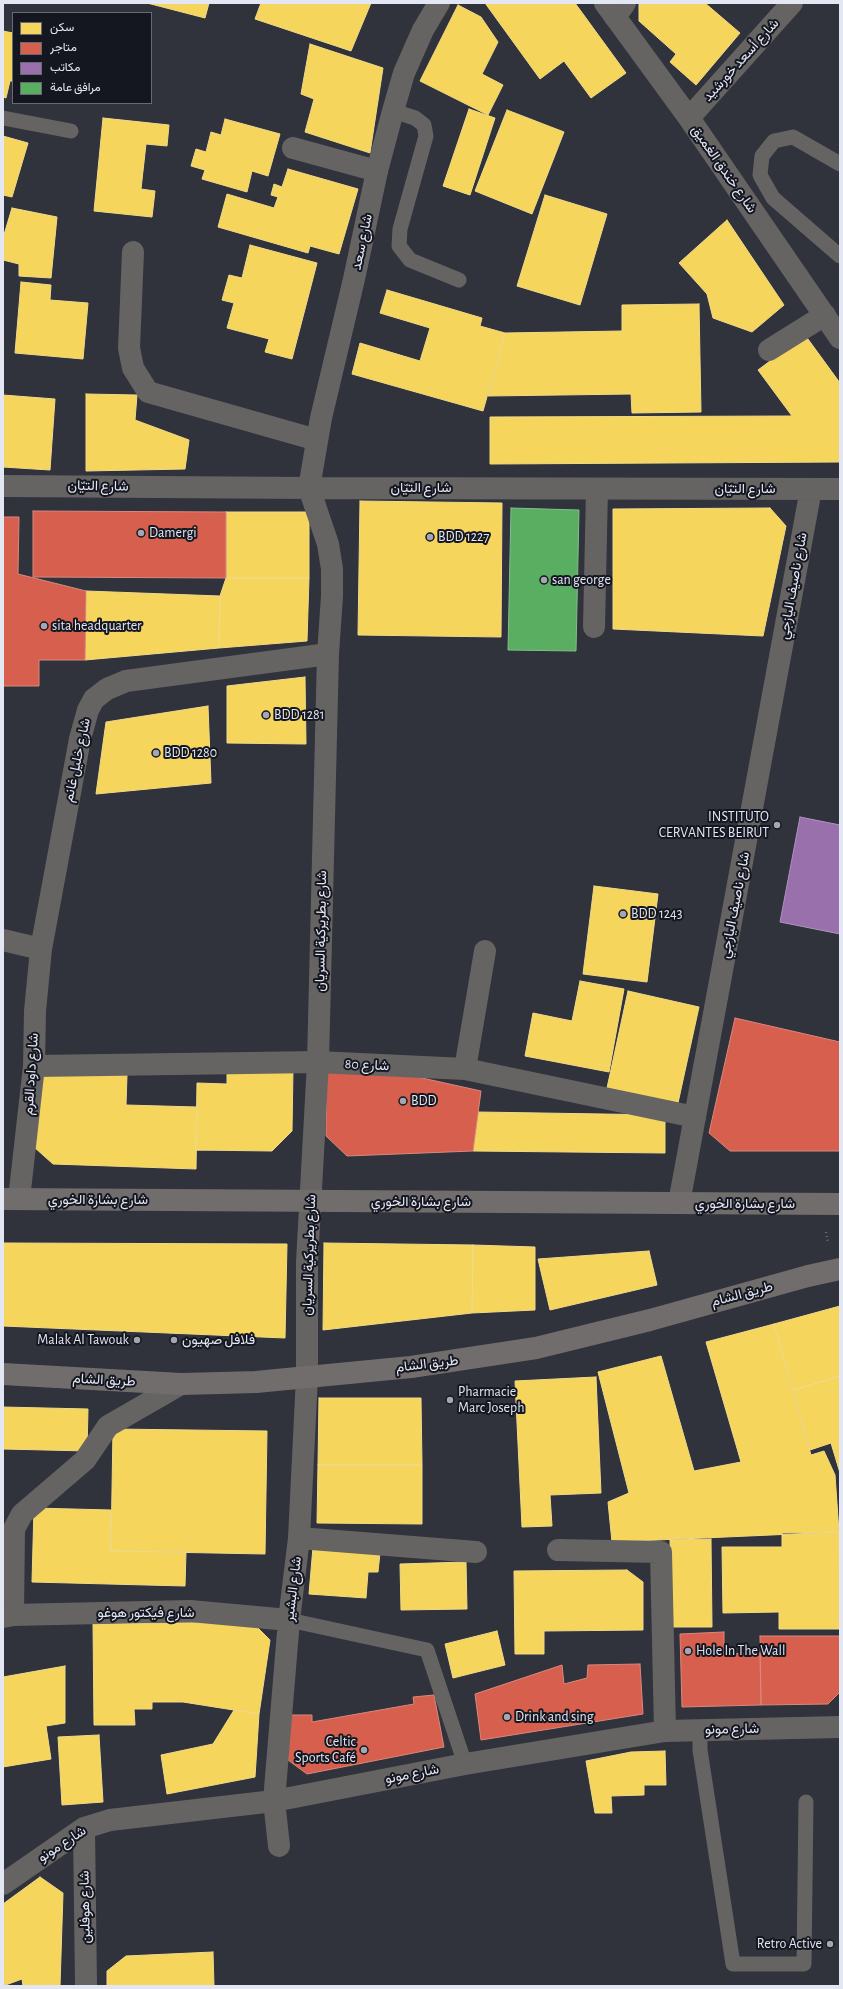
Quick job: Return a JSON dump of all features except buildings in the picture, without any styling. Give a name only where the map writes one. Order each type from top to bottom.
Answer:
[{"type":"main road","name":"شارع بشارة الخوري","points":[[11,1199],[830,1204]]},
{"type":"main road","name":"طريق الشام","points":[[3,1374],[181,1384],[256,1382],[418,1366],[536,1348],[650,1320],[837,1270]]},
{"type":"street","name":"شارع سعد","points":[[309,488],[317,440],[377,171],[393,110],[404,72],[423,30],[438,3]]},
{"type":"street","name":"شارع أسعد خورشيد","points":[[689,118],[792,3]]},
{"type":"street","name":"شارع خندق الغميق","points":[[615,8],[840,338]]},
{"type":"street","points":[[293,148],[377,171]]},
{"type":"street","points":[[133,252],[129,348],[133,368],[148,392],[317,440]]},
{"type":"street","points":[[769,350],[825,315]]},
{"type":"street","name":"شارع التيّان","points":[[3,486],[840,489]]},
{"type":"street","name":"شارع بطريركية السريان","points":[[307,1377],[307,1262],[318,1062],[328,654],[332,569],[328,544],[309,488]]},
{"type":"street","points":[[594,627],[597,489]]},
{"type":"street","name":"شارع ناصيف اليازجي","points":[[679,1203],[769,752],[811,489]]},
{"type":"street","name":"شارع خليل غانم","points":[[41,949],[82,728],[88,710],[94,699],[107,689],[126,681],[328,654]]},
{"type":"street","points":[[3,940],[41,949]]},
{"type":"street","name":"شارع داود القرم","points":[[11,1199],[34,1066],[35,1010],[41,949]]},
{"type":"street","points":[[465,1069],[485,951]]},
{"type":"street","name":"شارع 80","points":[[34,1066],[318,1062],[465,1069],[695,1117]]},
{"type":"street","name":"شارع البشير","points":[[279,1846],[274,1800],[289,1620],[299,1538],[307,1377]]},
{"type":"street","points":[[8,1616],[14,1529],[22,1514],[85,1460],[108,1426],[181,1384]]},
{"type":"street","points":[[299,1538],[476,1552]]},
{"type":"street","points":[[558,1550],[662,1552],[665,1731]]},
{"type":"street","name":"شارع فيكتور هوغو","points":[[8,1616],[190,1611],[289,1620]]},
{"type":"street","name":"شارع مونو","points":[[3,1884],[84,1828],[110,1820],[274,1800],[465,1764],[665,1731],[840,1727]]},
{"type":"street","name":"شارع هوفلين","points":[[84,1828],[86,1986]]},
{"type":"lane","points":[[393,110],[415,118],[424,125],[426,136],[400,228],[399,246],[410,260],[459,280]]},
{"type":"lane","points":[[3,118],[71,131]]},
{"type":"lane","points":[[840,164],[793,137],[774,141],[762,156],[760,175],[773,198],[840,256]]},
{"type":"lane","points":[[289,1620],[427,1650],[465,1764]]},
{"type":"lane","points":[[700,1730],[700,1750],[733,1964],[804,1964],[806,1802]]},
{"type":"path","points":[[830,1204],[837,1270]]},
{"type":"place","name":"Damergi","points":[[141,533]]},
{"type":"place","name":"BDD 1227","points":[[430,537]]},
{"type":"place","name":"san george","points":[[544,580]]},
{"type":"place","name":"sita headquarter","points":[[44,626]]},
{"type":"place","name":"BDD 1281","points":[[266,715]]},
{"type":"place","name":"BDD 1280","points":[[156,753]]},
{"type":"place","name":"INSTITUTO CERVANTES BEIRUT","points":[[777,825]]},
{"type":"place","name":"BDD 1243","points":[[623,914]]},
{"type":"place","name":"BDD","points":[[403,1101]]},
{"type":"place","name":"Malak Al Tawouk","points":[[137,1340]]},
{"type":"place","name":"فلافل صهيون","points":[[174,1340]]},
{"type":"place","name":"Pharmacie Marc Joseph","points":[[450,1400]]},
{"type":"place","name":"Hole In The Wall","points":[[688,1651]]},
{"type":"place","name":"Drink and sing","points":[[507,1717]]},
{"type":"place","name":"Celtic Sports Café","points":[[364,1750]]},
{"type":"place","name":"Retro Active","points":[[830,1944]]}]
